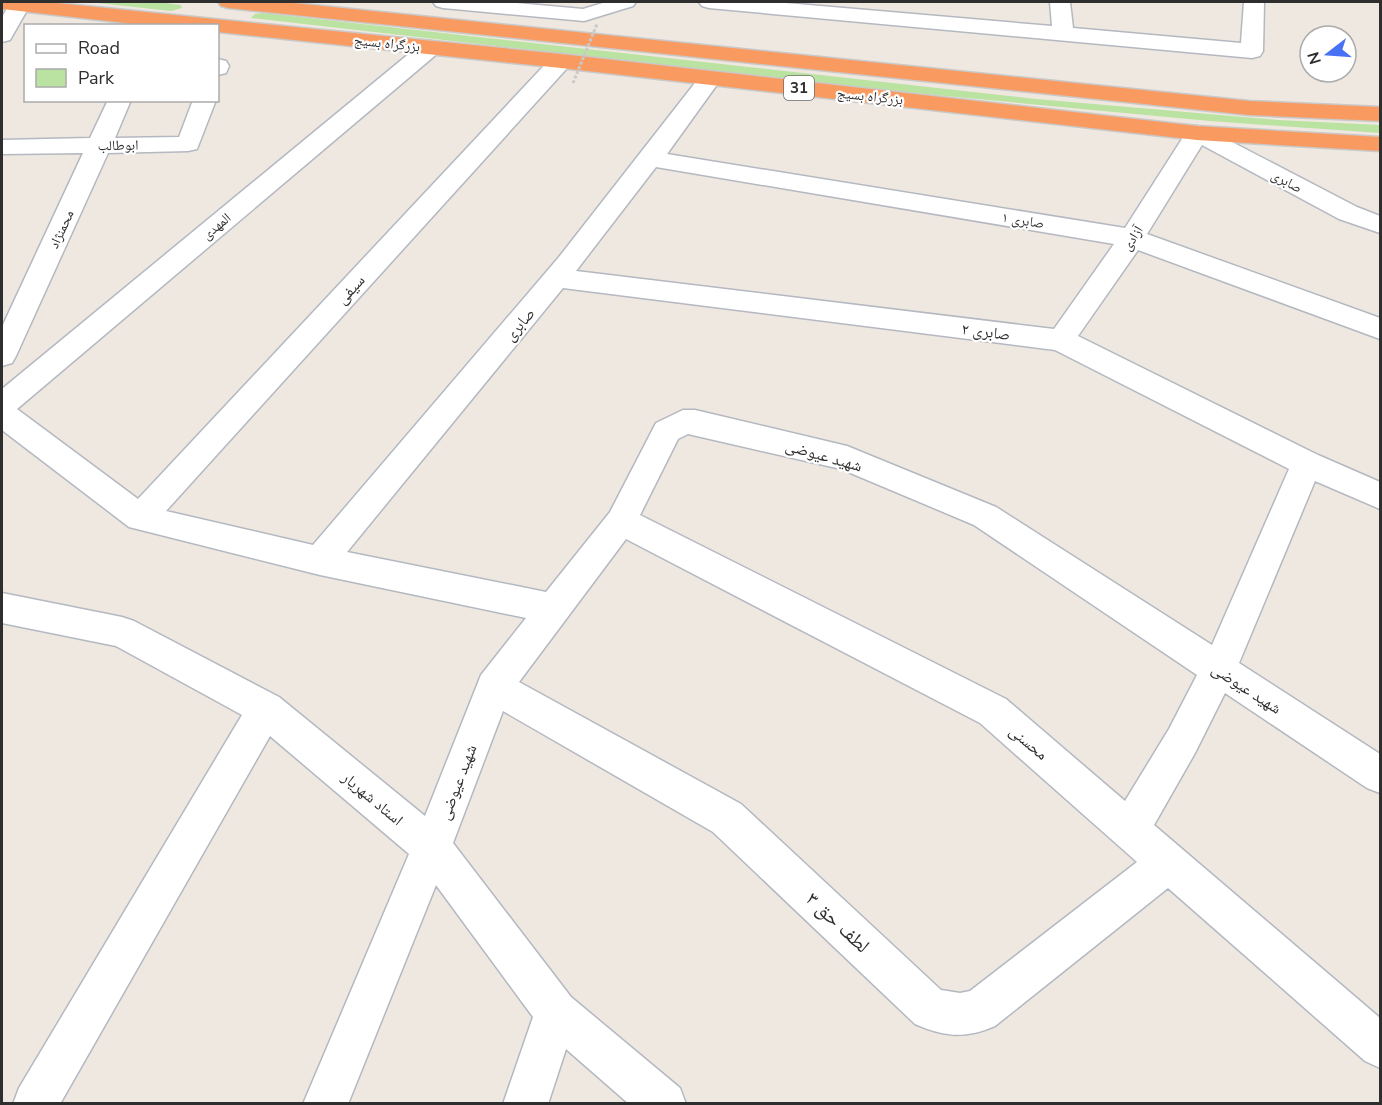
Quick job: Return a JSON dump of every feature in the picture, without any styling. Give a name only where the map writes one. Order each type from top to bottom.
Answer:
[{"type":"highway","points":[[211,24],[229,2]]},
{"type":"highway","name":"بزرگراه بسیج","points":[[229,2],[562,60],[710,79],[1197,133],[1380,144]]},
{"type":"highway","name":"بزرگراه بسیج","points":[[10,4],[155,22],[192,24]]},
{"type":"highway","name":"بزرگراه بسیج","points":[[219,26],[562,60],[1249,108],[1380,114]]},
{"type":"street","points":[[443,2],[571,7],[584,15],[626,2]]},
{"type":"street","points":[[709,2],[1064,32],[1252,51],[1254,2]]},
{"type":"street","points":[[1060,2],[1064,32]]},
{"type":"street","points":[[2,35],[10,4]]},
{"type":"street","name":"سیفی","points":[[140,518],[562,60],[571,7]]},
{"type":"street","name":"المهدی","points":[[2,405],[430,48]]},
{"type":"street","name":"صابری","points":[[320,561],[558,278],[652,159],[710,79]]},
{"type":"street","name":"محمنژاد","points":[[2,356],[119,102]]},
{"type":"street","name":"ابوطالب","points":[[2,147],[188,144],[204,102]]},
{"type":"street","name":"صابری","points":[[1197,133],[1348,213],[1380,225]]},
{"type":"street","name":"آزادی","points":[[1061,340],[1132,238],[1197,133]]},
{"type":"street","name":"صابری ۱","points":[[652,159],[1132,238],[1380,329]]},
{"type":"street","name":"صابری ۲","points":[[558,278],[1061,340],[1307,464],[1380,496]]},
{"type":"street","points":[[2,414],[140,518],[320,561],[555,609]]},
{"type":"street","name":"شهید عیوضی","points":[[325,1104],[432,847],[494,687],[621,521],[667,431],[683,422],[695,422],[847,458],[985,516],[1380,775]]},
{"type":"street","points":[[1130,828],[1153,793],[1220,670],[1307,464]]},
{"type":"street","name":"محسنی","points":[[621,521],[993,711],[1380,1046]]},
{"type":"street","name":"استاد شهریار","points":[[2,608],[122,632],[266,709],[432,847],[556,1012],[664,1104]]},
{"type":"street","name":"لطف حق ۳","points":[[494,687],[727,818],[930,1009],[960,1015],[980,1011],[1169,862]]},
{"type":"street","points":[[34,1104],[266,709]]},
{"type":"street","points":[[525,1104],[556,1012]]},
{"type":"path","points":[[562,60],[597,24]]},
{"type":"green space","points":[[89,2],[158,2],[181,5],[182,8],[171,11]]},
{"type":"green space","points":[[263,13],[1036,99],[1278,120],[1380,125],[1380,133],[1210,121],[893,91],[251,18],[255,14]]}]
